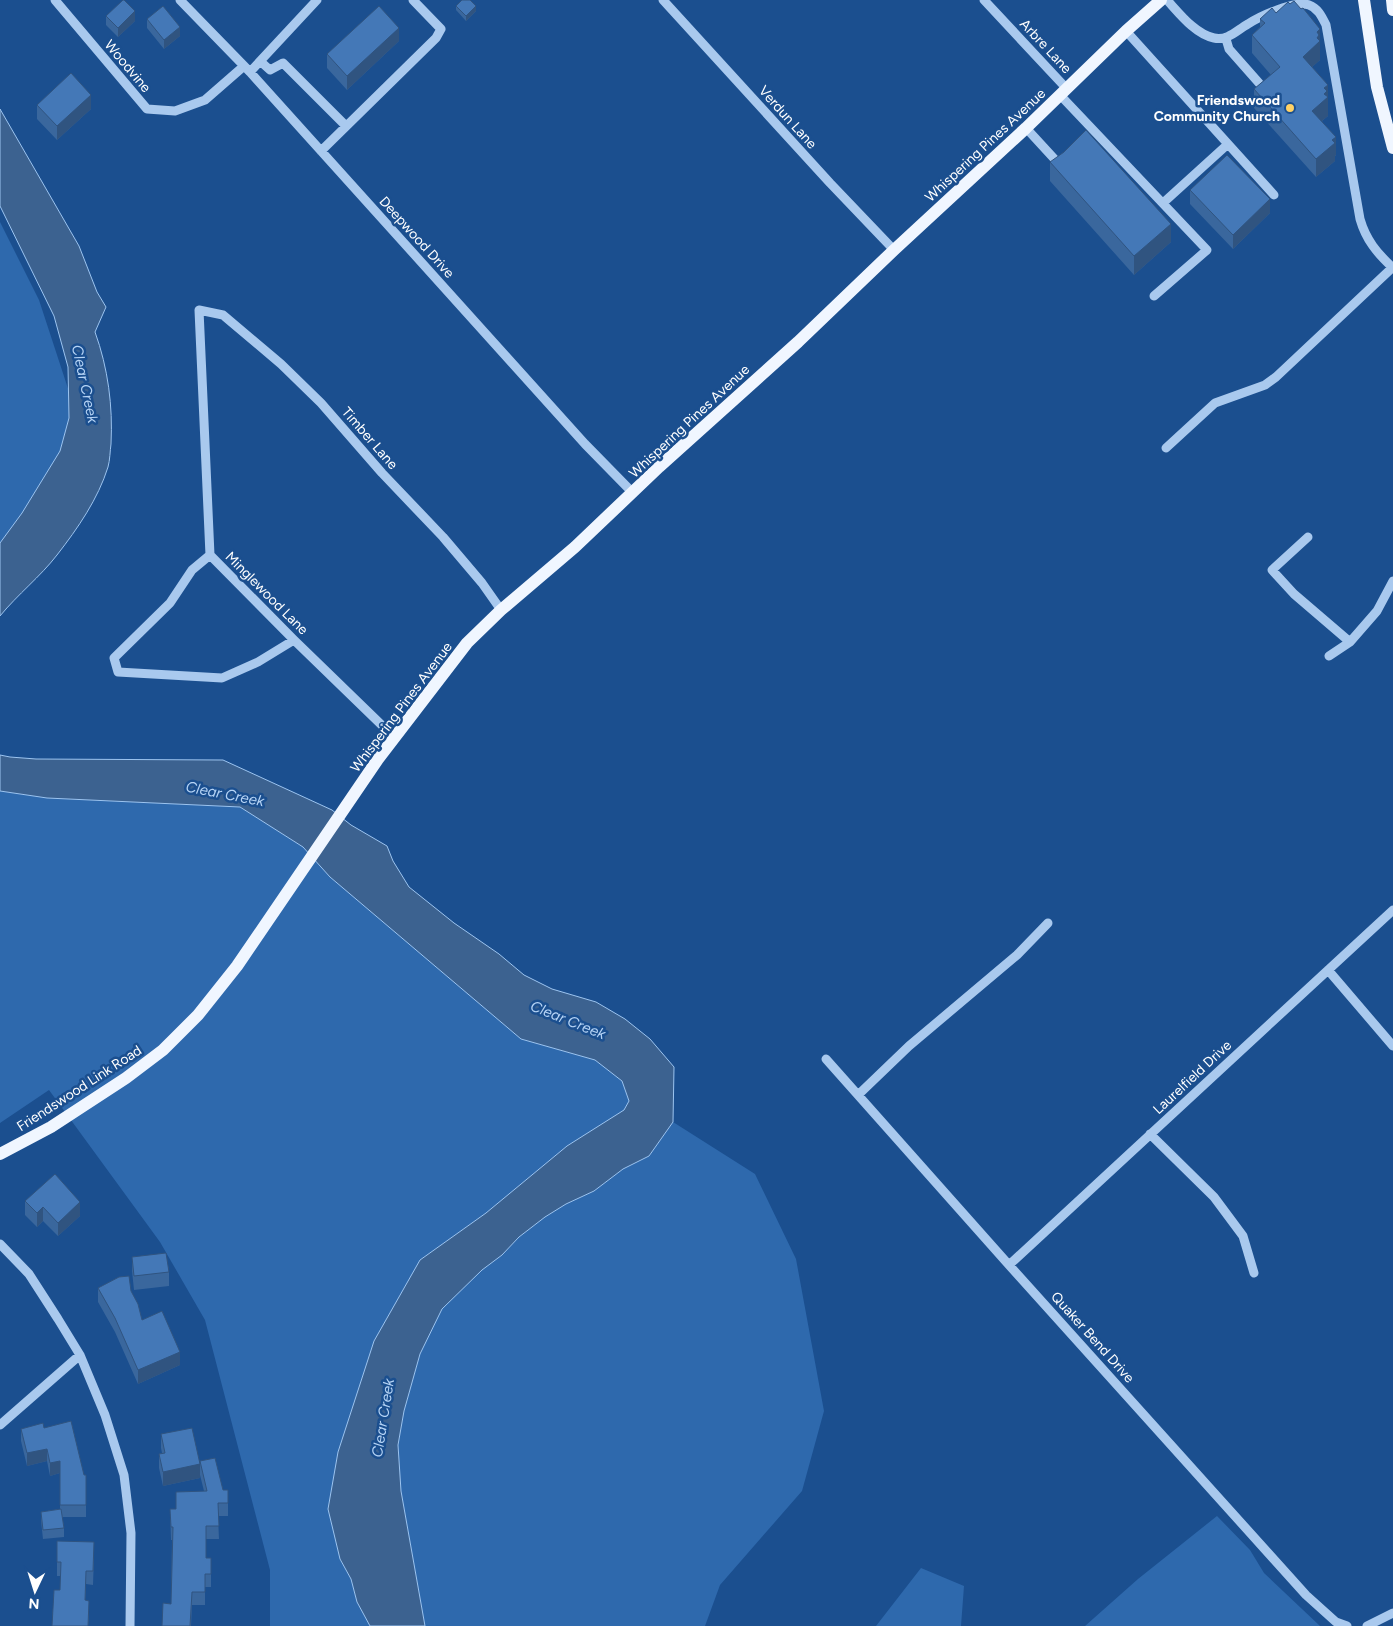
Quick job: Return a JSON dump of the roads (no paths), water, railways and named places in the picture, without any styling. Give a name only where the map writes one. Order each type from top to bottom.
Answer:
[{"type":"main road","name":"Whispering Pines Avenue","points":[[282,901],[378,758],[467,643],[501,610],[575,547],[633,494],[659,467],[798,342],[1161,0]]},
{"type":"main road","points":[[1364,0],[1377,88],[1393,148]]},
{"type":"main road","points":[[1392,0],[1393,10]]},
{"type":"main road","name":"Friendswood Link Road","points":[[0,1154],[51,1127],[126,1078],[163,1050],[198,1015],[237,966],[282,901]]},
{"type":"street","name":"Woodvine","points":[[54,0],[147,109],[175,111],[205,100],[260,61],[317,0]]},
{"type":"street","name":"Deepwood Drive","points":[[180,0],[247,69],[585,444],[633,494]]},
{"type":"street","points":[[320,151],[436,38],[441,28],[413,0]]},
{"type":"street","name":"Verdun Lane","points":[[663,0],[830,183],[894,250]]},
{"type":"street","name":"Arbre Lane","points":[[984,0],[1163,203],[1207,250],[1154,296]]},
{"type":"street","points":[[1166,0],[1188,22],[1204,34],[1214,38],[1226,38],[1249,23],[1289,6],[1311,5],[1317,10],[1326,25],[1364,233],[1374,249],[1393,267],[1276,377],[1265,385],[1215,403],[1166,448]]},
{"type":"street","points":[[1126,31],[1274,195]]},
{"type":"street","points":[[1226,38],[1229,49],[1259,83]]},
{"type":"street","points":[[260,61],[270,70],[283,63],[346,126]]},
{"type":"street","points":[[1026,128],[1060,164]]},
{"type":"street","points":[[1163,203],[1228,144]]},
{"type":"street","name":"Minglewood Lane","points":[[198,310],[210,555],[394,737]]},
{"type":"street","name":"Timber Lane","points":[[198,310],[223,315],[281,364],[321,403],[382,473],[443,537],[482,583],[501,610]]},
{"type":"street","points":[[1308,537],[1272,570],[1294,594],[1350,642]]},
{"type":"street","points":[[210,555],[192,570],[170,604],[114,658],[118,672],[222,678],[258,662],[294,640]]},
{"type":"street","points":[[1329,656],[1350,642],[1377,611],[1393,581]]},
{"type":"street","name":"Laurelfield Drive","points":[[1009,1265],[1393,910]]},
{"type":"street","points":[[858,1095],[909,1046],[1017,954],[1048,923]]},
{"type":"street","points":[[1328,970],[1393,1046]]},
{"type":"street","name":"Quaker Bend Drive","points":[[826,1059],[1306,1595],[1336,1622],[1346,1626]]},
{"type":"street","points":[[1150,1134],[1214,1197],[1238,1228],[1243,1236],[1254,1273]]},
{"type":"street","points":[[0,1244],[29,1274],[80,1355],[105,1415],[124,1475],[131,1533],[130,1626]]},
{"type":"street","points":[[0,1425],[80,1355]]},
{"type":"street","points":[[1367,1626],[1393,1613]]},
{"type":"water","name":"Clear Creek","points":[[0,109],[79,246],[97,292],[106,307],[95,332],[106,373],[110,401],[111,444],[110,458],[104,479],[87,513],[50,563],[0,616],[0,543],[22,513],[60,451],[69,418],[68,367],[54,316],[0,206]]},
{"type":"water","name":"Clear Creek","points":[[0,755],[36,759],[223,760],[332,810],[351,825],[387,846],[393,861],[409,887],[454,923],[499,954],[524,975],[552,989],[596,1002],[625,1019],[650,1039],[674,1067],[673,1122],[649,1156],[623,1169],[594,1191],[566,1204],[545,1217],[519,1237],[502,1255],[482,1270],[442,1309],[420,1354],[404,1411],[398,1445],[401,1491],[425,1626],[370,1626],[357,1602],[351,1579],[340,1559],[328,1509],[338,1452],[374,1341],[420,1260],[486,1213],[567,1146],[624,1110],[629,1101],[622,1081],[595,1060],[521,1039],[330,877],[303,847],[240,807],[47,798],[0,791]]},
{"type":"place","name":"Friendswood Community Church","points":[[1290,108]]}]
